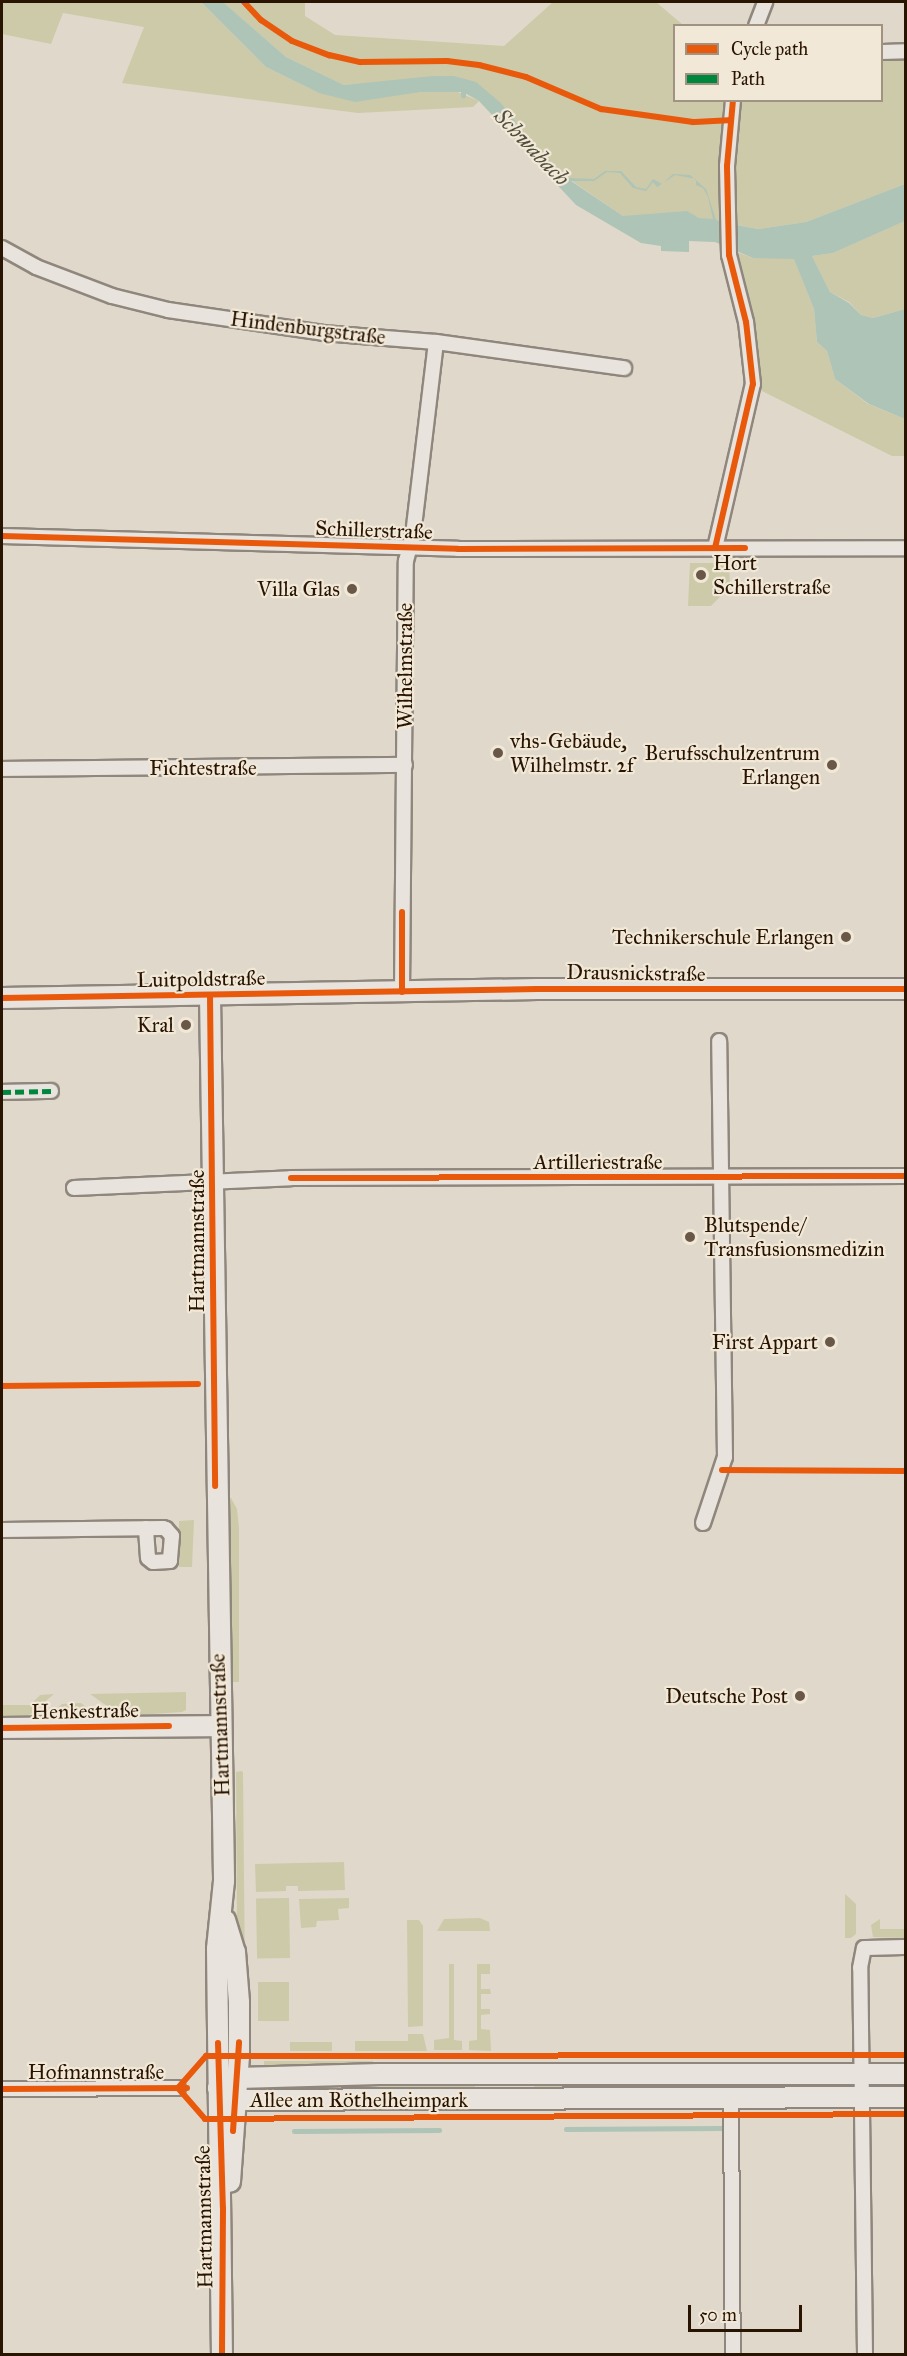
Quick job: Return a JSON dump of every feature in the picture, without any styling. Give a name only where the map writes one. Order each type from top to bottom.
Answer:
[{"type":"street","points":[[757,24],[765,2]]},
{"type":"street","points":[[883,52],[906,51]]},
{"type":"street","points":[[715,548],[753,384],[746,322],[729,255],[727,166],[733,102]]},
{"type":"street","name":"Hindenburgstraße","points":[[2,248],[36,267],[112,296],[168,310],[323,333],[436,342],[624,368]]},
{"type":"street","name":"Wilhelmstraße","points":[[402,992],[405,616],[410,548],[436,342]]},
{"type":"street","name":"Schillerstraße","points":[[2,536],[410,548],[906,548]]},
{"type":"street","name":"Fichtestraße","points":[[2,769],[405,765]]},
{"type":"street","name":"Drausnickstraße","points":[[402,992],[906,989]]},
{"type":"street","name":"Luitpoldstraße","points":[[2,998],[402,992]]},
{"type":"street","name":"Hartmannstraße","points":[[210,996],[223,1915],[217,1948],[218,2088],[223,2208],[222,2355]]},
{"type":"street","points":[[703,1523],[725,1457],[719,1041]]},
{"type":"street","points":[[2,1092],[51,1091]]},
{"type":"street","name":"Artilleriestraße","points":[[74,1188],[302,1178],[906,1176]]},
{"type":"street","points":[[2,1530],[146,1528]]},
{"type":"street","name":"Henkestraße","points":[[2,1728],[221,1726]]},
{"type":"street","name":"Hartmannstraße","points":[[223,1915],[235,1952],[238,2078],[232,2166],[223,2208]]},
{"type":"street","points":[[865,2355],[860,1968],[864,1948],[906,1947]]},
{"type":"street","name":"Allee am Röthelheimpark","points":[[906,2074],[238,2078],[218,2088],[236,2100],[906,2097]]},
{"type":"street","points":[[505,2075],[505,2100]]},
{"type":"street","name":"Hofmannstraße","points":[[2,2089],[178,2088]]},
{"type":"street","points":[[731,2097],[733,2355]]},
{"type":"shaded area","points":[[2,2],[201,2],[266,67],[319,93],[453,90],[479,101],[473,107],[358,113],[122,83],[144,27],[63,13],[51,44],[2,34]]},
{"type":"shaded area","points":[[223,2],[305,2],[305,16],[335,35],[504,46],[553,2],[656,2],[682,24],[673,24],[673,102],[883,102],[883,57],[905,56],[905,184],[806,222],[758,229],[699,218],[623,216],[569,179],[534,145],[502,104],[454,76],[344,85],[286,57]]},
{"type":"shaded area","points":[[905,221],[905,309],[873,318],[861,315],[849,302],[830,292],[812,256],[833,253]]},
{"type":"shaded area","points":[[728,249],[753,258],[794,258],[814,309],[817,342],[827,351],[835,379],[868,404],[905,419],[905,456],[892,456],[758,389],[756,347]]},
{"type":"shaded area","name":"Hort Schillerstraße","points":[[690,563],[729,563],[730,587],[711,606],[688,606]]},
{"type":"shaded area","points":[[226,1498],[231,1498],[237,1509],[239,1528],[239,1682],[231,1682]]},
{"type":"shaded area","points":[[194,1520],[192,1567],[179,1567],[179,1521]]},
{"type":"shaded area","points":[[186,1692],[186,1710],[182,1712],[121,1716],[90,1694]]},
{"type":"shaded area","points":[[54,1694],[27,1717],[2,1716],[2,1705],[30,1705],[40,1695]]},
{"type":"shaded area","points":[[81,1703],[96,1715],[49,1716],[62,1704]]},
{"type":"shaded area","points":[[236,1772],[243,1772],[245,1977],[237,1926]]},
{"type":"shaded area","points":[[344,1862],[345,1890],[298,1891],[298,1886],[286,1886],[286,1891],[256,1892],[255,1864]]},
{"type":"shaded area","points":[[845,1894],[856,1904],[856,1934],[851,1938],[845,1938]]},
{"type":"shaded area","points":[[289,1898],[290,1958],[257,1959],[256,1899]]},
{"type":"shaded area","points":[[349,1898],[349,1908],[338,1909],[339,1920],[317,1921],[316,1927],[301,1928],[299,1899]]},
{"type":"shaded area","points":[[480,1918],[489,1922],[490,1931],[437,1931],[444,1919]]},
{"type":"shaded area","points":[[880,1919],[880,1929],[905,1929],[905,1938],[873,1937],[871,1925]]},
{"type":"shaded area","points":[[407,1920],[419,1920],[423,1926],[423,2026],[408,2027]]},
{"type":"shaded area","points":[[449,1964],[454,1964],[454,2040],[462,2041],[462,2050],[434,2050],[434,2040],[449,2038]]},
{"type":"shaded area","points":[[477,1964],[490,1964],[490,1974],[481,1974],[481,1989],[490,1989],[491,1994],[481,1994],[481,2009],[490,2009],[490,2014],[481,2015],[481,2029],[490,2030],[491,2051],[469,2050],[469,2041],[477,2040]]},
{"type":"shaded area","points":[[258,1982],[289,1982],[289,2021],[258,2021]]},
{"type":"shaded area","points":[[408,2034],[423,2034],[427,2051],[355,2051],[355,2041],[408,2041]]},
{"type":"shaded area","points":[[290,2042],[332,2042],[332,2051],[290,2051]]},
{"type":"shaded area","points":[[264,2061],[373,2061],[373,2067],[271,2067],[264,2065]]},
{"type":"shaded area","points":[[534,2079],[828,2079],[828,2088],[534,2088]]},
{"type":"shaded area","points":[[388,2081],[475,2081],[475,2092],[263,2094],[263,2088],[344,2087]]},
{"type":"water","name":"Schwabach","points":[[201,2],[223,2],[286,57],[344,85],[433,76],[454,76],[476,82],[502,104],[534,145],[568,178],[594,179],[605,171],[621,171],[636,187],[646,189],[653,179],[662,184],[657,187],[653,182],[646,191],[633,188],[620,173],[607,172],[594,181],[571,181],[623,216],[687,211],[699,218],[713,219],[708,197],[703,188],[696,185],[696,180],[706,189],[716,220],[758,229],[806,222],[905,184],[905,221],[833,253],[812,256],[830,292],[849,303],[861,315],[873,318],[905,309],[905,419],[869,404],[835,379],[827,351],[817,342],[814,309],[794,259],[753,258],[715,242],[689,241],[689,252],[661,251],[661,246],[641,243],[576,205],[479,101],[463,92],[420,92],[355,102],[319,93],[266,67]]},
{"type":"water","points":[[673,174],[690,175],[694,179],[675,175],[663,183]]},
{"type":"waterway","points":[[566,2129],[721,2128]]},
{"type":"waterway","points":[[294,2131],[439,2130]]},
{"type":"marked path","points":[[2,1092],[51,1091]]},
{"type":"cycle path","points":[[244,2],[261,20],[292,41],[329,55],[360,62],[447,61],[479,65],[526,77],[601,109],[693,122],[730,120]]},
{"type":"cycle path","points":[[715,548],[753,384],[746,322],[729,255],[727,166],[733,102]]},
{"type":"cycle path","points":[[2,536],[458,549],[745,548]]},
{"type":"cycle path","points":[[402,912],[402,992]]},
{"type":"cycle path","points":[[2,998],[537,989],[906,989]]},
{"type":"cycle path","points":[[210,996],[215,1486]]},
{"type":"cycle path","points":[[291,1178],[906,1176]]},
{"type":"cycle path","points":[[2,1386],[198,1384]]},
{"type":"cycle path","points":[[722,1470],[906,1471]]},
{"type":"cycle path","points":[[2,1728],[169,1726]]},
{"type":"cycle path","points":[[233,2131],[239,2042]]},
{"type":"cycle path","points":[[218,2043],[223,2208],[222,2354]]},
{"type":"cycle path","points":[[178,2088],[206,2056],[906,2055]]},
{"type":"cycle path","points":[[178,2088],[205,2119],[906,2114]]},
{"type":"cycle path","points":[[2,2089],[187,2088]]},
{"type":"place","name":"Hort Schillerstraße","points":[[701,575]]},
{"type":"place","name":"Villa Glas","points":[[352,589]]},
{"type":"place","name":"vhs-Gebäude, Wilhelmstr. 2f","points":[[498,753]]},
{"type":"place","name":"Berufsschulzentrum Erlangen","points":[[832,765]]},
{"type":"place","name":"Technikerschule Erlangen","points":[[846,937]]},
{"type":"place","name":"Kral","points":[[186,1025]]},
{"type":"place","name":"Blutspende/ Transfusionsmedizin","points":[[690,1237]]},
{"type":"place","name":"First Appart","points":[[830,1342]]},
{"type":"place","name":"Deutsche Post","points":[[800,1696]]}]
